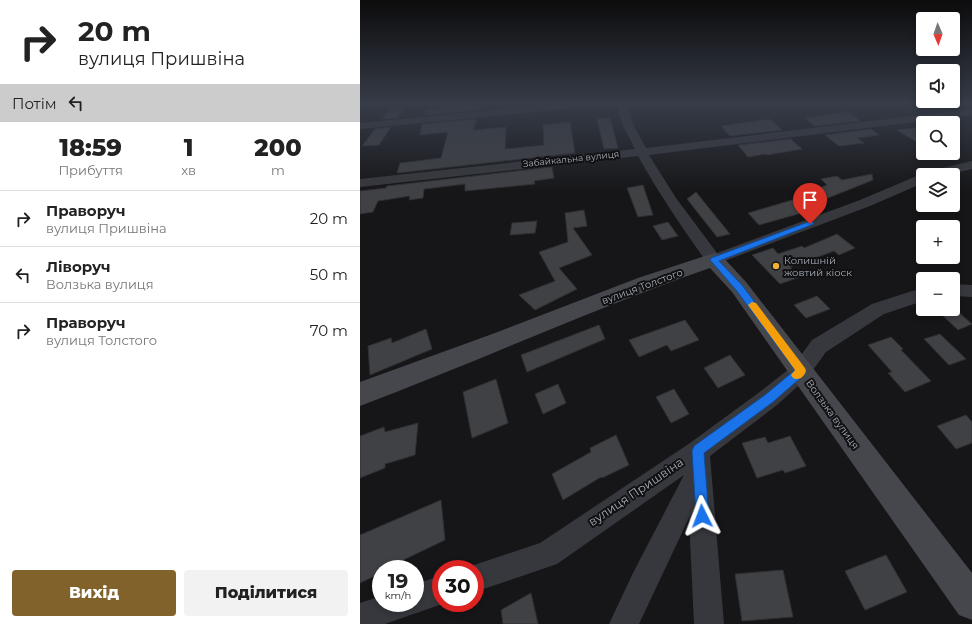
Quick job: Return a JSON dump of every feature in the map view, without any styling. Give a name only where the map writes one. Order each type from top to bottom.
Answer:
[{"type":"street","name":"Волзька вулиця","points":[[632,133],[681,216],[714,260],[739,287],[972,602]]},
{"type":"street","name":"Забайкальна вулиця","points":[[360,183],[799,133]]},
{"type":"street","points":[[959,168],[972,165]]},
{"type":"street","name":"вулиця Толстого","points":[[360,394],[503,340],[645,283],[714,260],[865,203],[916,181]]},
{"type":"street","points":[[960,290],[972,291]]},
{"type":"street","name":"вулиця Пришвіна","points":[[484,575],[547,554],[699,460],[801,371],[819,346],[878,309],[916,296]]},
{"type":"street","points":[[624,624],[699,460]]},
{"type":"street","points":[[699,460],[709,624]]},
{"type":"street","points":[[360,618],[377,612]]},
{"type":"building","points":[[372,133],[387,133],[379,145],[362,146]]},
{"type":"building","points":[[420,133],[438,133],[420,135]]},
{"type":"building","points":[[448,133],[506,133],[505,149],[544,145],[543,133],[572,133],[575,153],[397,173],[400,163],[441,158]]},
{"type":"building","points":[[600,133],[614,133],[618,148],[604,149]]},
{"type":"building","points":[[727,133],[755,133],[730,136]]},
{"type":"building","points":[[839,133],[876,133],[879,135],[857,138],[864,143],[839,146],[825,135]]},
{"type":"building","points":[[902,133],[916,133],[916,142]]},
{"type":"building","points":[[791,139],[802,149],[748,157],[738,145]]},
{"type":"building","points":[[552,167],[554,178],[534,181],[535,184],[465,191],[465,184],[424,189],[423,198],[409,200],[410,196],[378,201],[373,212],[360,214],[360,191],[386,188],[387,186]]},
{"type":"building","points":[[872,174],[873,180],[818,202],[823,207],[759,225],[748,213],[799,198],[797,196],[827,185],[821,179],[837,176],[842,180]]},
{"type":"building","points":[[643,185],[653,215],[638,217],[627,188]]},
{"type":"building","points":[[696,192],[730,234],[717,237],[687,199]]},
{"type":"building","points":[[584,210],[587,226],[573,228],[592,255],[559,268],[577,289],[535,310],[519,295],[555,281],[539,252],[568,242],[565,213]]},
{"type":"building","points":[[537,221],[535,233],[510,235],[512,223]]},
{"type":"building","points":[[668,222],[678,236],[662,240],[653,226]]},
{"type":"building","points":[[837,234],[855,248],[839,255],[834,251],[790,267],[800,277],[780,284],[752,255],[773,248],[778,254],[802,246],[804,248]]},
{"type":"building","points":[[817,296],[830,309],[806,318],[794,305]]},
{"type":"building","points":[[960,314],[972,324],[958,330],[943,316],[960,316]]},
{"type":"building","points":[[685,320],[699,340],[671,351],[667,345],[639,357],[629,340]]},
{"type":"building","points":[[599,325],[605,339],[527,372],[521,355]]},
{"type":"building","points":[[426,329],[432,349],[370,375],[368,346],[391,338],[392,343]]},
{"type":"building","points":[[940,334],[966,359],[949,365],[924,339]]},
{"type":"building","points":[[891,337],[903,349],[901,350],[931,381],[905,392],[888,373],[892,372],[868,345]]},
{"type":"building","points":[[730,355],[745,375],[718,388],[704,368]]},
{"type":"building","points":[[496,379],[508,423],[472,438],[463,392]]},
{"type":"building","points":[[558,384],[566,403],[543,414],[535,394]]},
{"type":"building","points":[[674,389],[689,414],[671,423],[656,397]]},
{"type":"building","points":[[966,415],[972,422],[972,443],[956,449],[937,426]]},
{"type":"building","points":[[418,423],[415,455],[385,464],[385,468],[360,478],[360,436],[384,427],[385,432]]},
{"type":"building","points":[[616,435],[629,465],[602,478],[601,477],[563,500],[552,474],[591,452],[590,448]]},
{"type":"building","points":[[790,436],[806,466],[785,473],[783,470],[757,478],[742,443],[765,437],[768,443]]},
{"type":"building","points":[[441,500],[445,540],[403,560],[372,560],[372,577],[360,583],[360,535]]},
{"type":"building","points":[[886,555],[907,592],[865,610],[845,571]]},
{"type":"building","points":[[783,570],[793,617],[742,621],[735,574]]},
{"type":"building","points":[[531,593],[538,624],[503,624],[501,610]]},
{"type":"slow traffic","points":[[752,305],[801,371],[796,375]]},
{"type":"place","name":"Колишній жовтий кіоск","points":[[776,266]]},
{"type":"route","points":[[702,516],[698,451],[769,398],[801,371],[739,287],[714,260],[810,224]]}]
